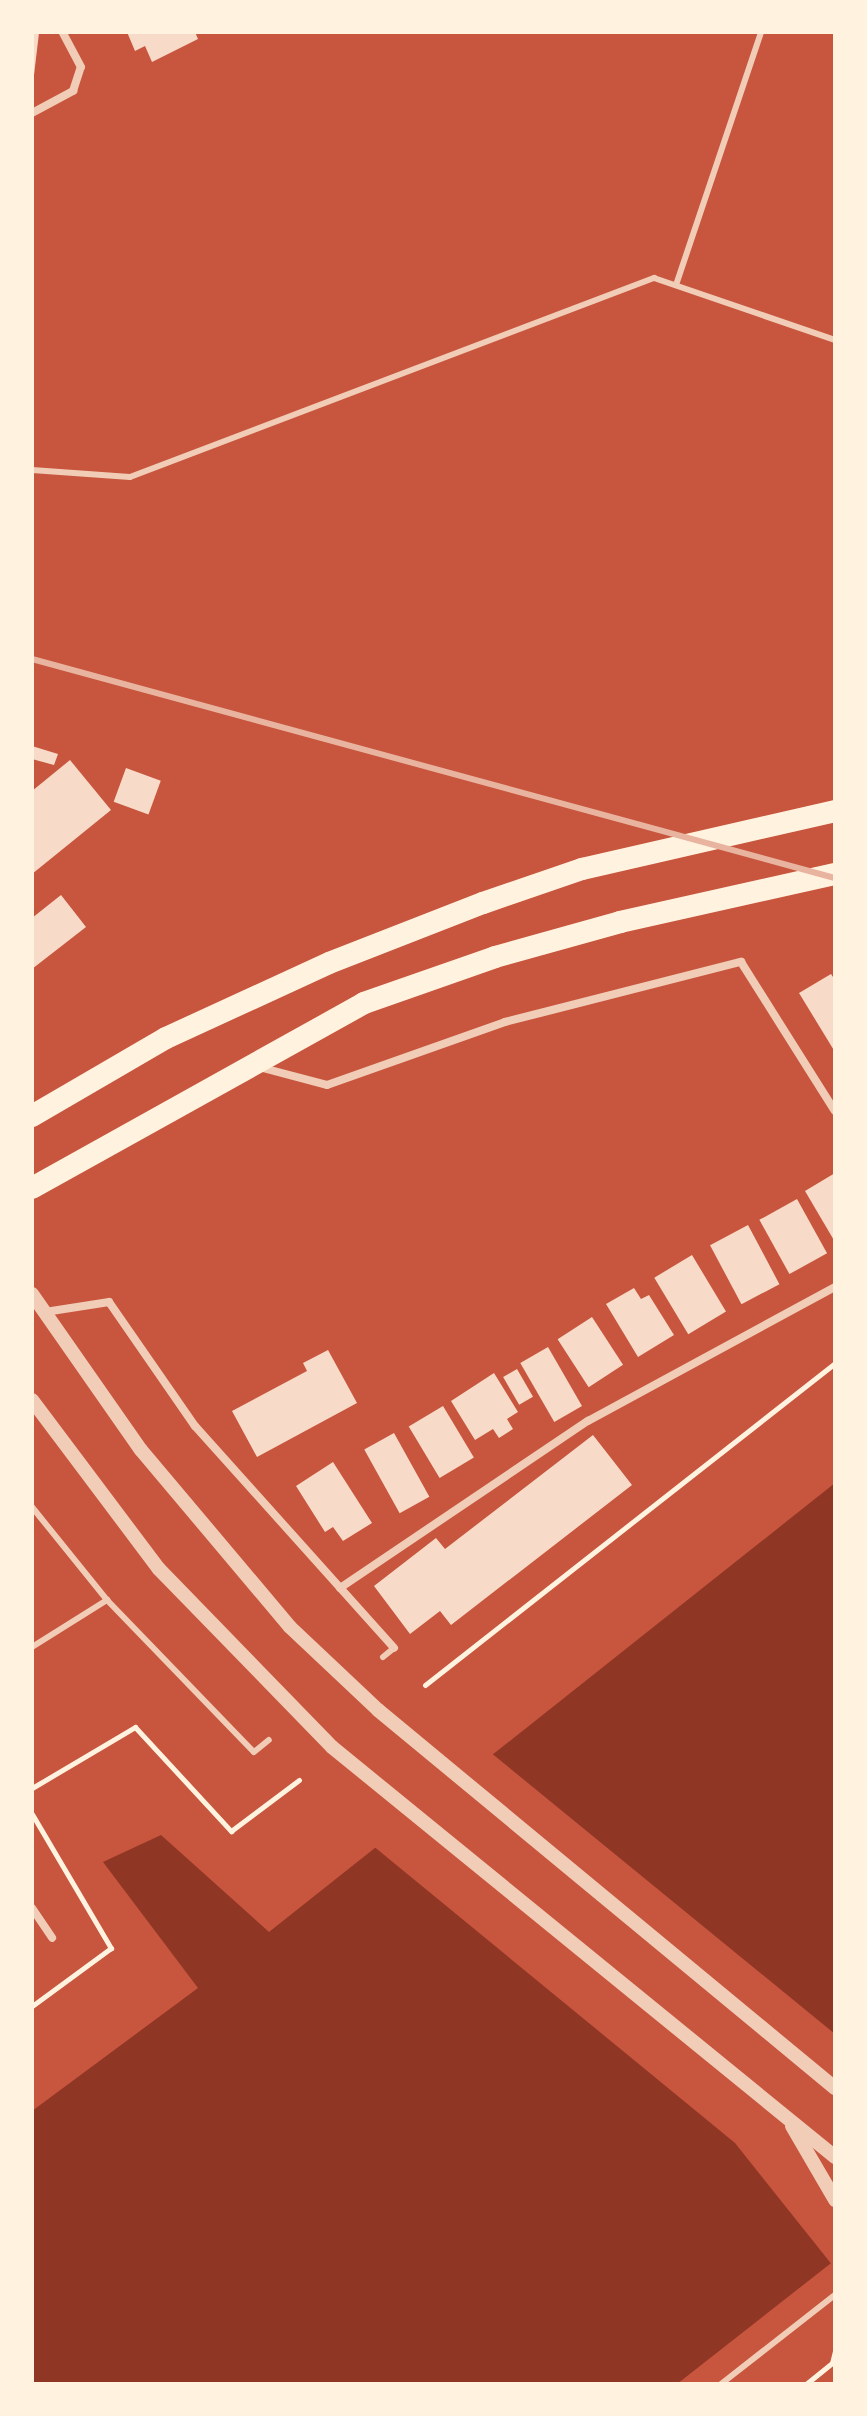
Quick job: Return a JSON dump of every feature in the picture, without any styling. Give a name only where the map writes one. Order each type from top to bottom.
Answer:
[{"type":"highway","points":[[32,1116],[166,1038],[329,963],[483,903],[582,869],[835,811]]},
{"type":"highway","points":[[32,1188],[248,1064],[364,1003],[495,957],[620,922],[835,874]]},
{"type":"street","points":[[32,113],[73,91],[81,67],[62,32]]},
{"type":"street","points":[[248,1064],[327,1085],[505,1022],[741,962],[835,1111]]},
{"type":"street","points":[[340,1588],[588,1421],[835,1287]]},
{"type":"street","points":[[32,1294],[141,1450],[290,1627],[378,1710],[833,2085]]},
{"type":"street","points":[[45,1312],[109,1302],[195,1426],[394,1648]]},
{"type":"street","points":[[32,1400],[159,1569],[332,1747],[835,2157]]},
{"type":"street","points":[[32,1908],[52,1938]]},
{"type":"street","points":[[788,2119],[835,2200]]},
{"type":"lane","points":[[676,285],[761,32]]},
{"type":"lane","points":[[32,470],[130,477],[654,278],[835,340]]},
{"type":"lane","points":[[32,1507],[107,1600],[254,1752],[269,1740]]},
{"type":"lane","points":[[32,1647],[107,1600]]},
{"type":"lane","points":[[383,1657],[394,1648]]},
{"type":"lane","points":[[721,2384],[835,2295]]},
{"type":"path","points":[[425,1685],[835,1363]]},
{"type":"path","points":[[32,1788],[135,1727],[231,1831],[299,1780]]},
{"type":"path","points":[[32,1814],[111,1948],[32,2006]]},
{"type":"path","points":[[806,2384],[832,2363],[835,2351]]},
{"type":"shaded area","points":[[835,1483],[835,2260],[677,2384],[32,2384],[32,2111],[198,1988],[103,1862],[161,1835],[269,1932]]},
{"type":"pier","points":[[490,1752],[835,2034],[833,2266],[735,2143],[372,1845]]},
{"type":"building","points":[[32,32],[39,33],[34,75],[32,75]]},
{"type":"building","points":[[127,32],[195,32],[198,39],[152,62],[145,46],[135,51]]},
{"type":"building","points":[[32,746],[58,754],[54,765],[32,759]]},
{"type":"building","points":[[70,760],[111,810],[32,874],[32,791]]},
{"type":"building","points":[[126,768],[161,781],[148,814],[114,802]]},
{"type":"building","points":[[61,895],[86,927],[32,969],[32,918]]},
{"type":"building","points":[[831,974],[835,980],[835,1052],[799,993]]},
{"type":"building","points":[[835,1173],[835,1242],[805,1191]]},
{"type":"building","points":[[797,1199],[827,1253],[789,1274],[759,1220]]},
{"type":"building","points":[[748,1225],[779,1284],[741,1304],[710,1245]]},
{"type":"building","points":[[692,1255],[726,1312],[688,1334],[654,1278]]},
{"type":"building","points":[[634,1288],[641,1299],[649,1295],[674,1335],[638,1357],[606,1304]]},
{"type":"building","points":[[592,1317],[623,1365],[589,1387],[558,1339]]},
{"type":"building","points":[[548,1347],[582,1406],[554,1422],[520,1363]]},
{"type":"building","points":[[328,1350],[357,1403],[257,1457],[232,1411],[307,1371],[303,1363]]},
{"type":"building","points":[[517,1369],[533,1397],[519,1405],[503,1377]]},
{"type":"building","points":[[494,1373],[518,1412],[507,1419],[513,1429],[499,1438],[493,1429],[475,1440],[451,1401]]},
{"type":"building","points":[[443,1406],[474,1457],[440,1478],[409,1427]]},
{"type":"building","points":[[394,1433],[429,1497],[400,1513],[364,1449]]},
{"type":"building","points":[[593,1435],[632,1485],[451,1625],[440,1611],[410,1634],[374,1586],[436,1538],[445,1549]]},
{"type":"building","points":[[333,1462],[372,1523],[343,1541],[333,1527],[325,1532],[296,1486]]},
{"type":"railway","points":[[32,659],[835,878]]}]
